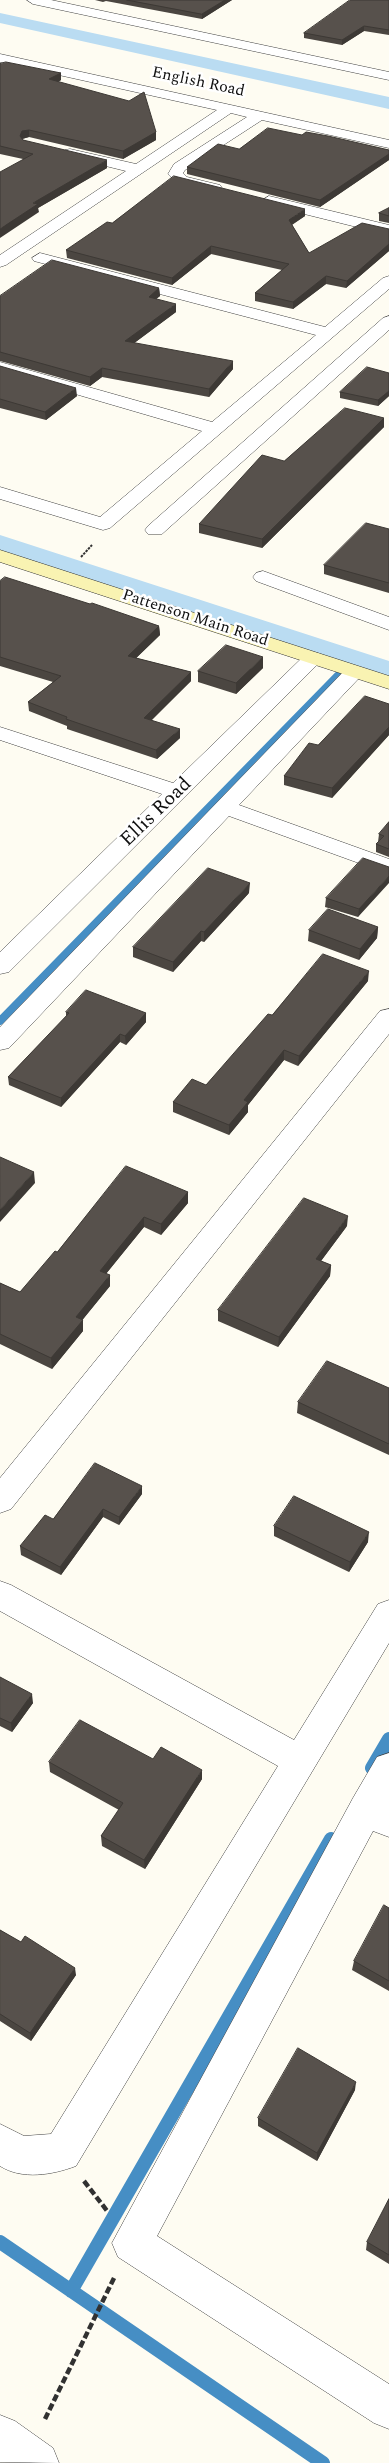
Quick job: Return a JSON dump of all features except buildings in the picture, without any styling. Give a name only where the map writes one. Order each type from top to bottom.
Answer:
[{"type":"street","points":[[33,0],[389,76]]},
{"type":"street","name":"English Road","points":[[0,58],[389,144]]},
{"type":"street","points":[[0,262],[230,108]]},
{"type":"street","points":[[229,191],[182,180],[175,174],[179,167],[260,115]]},
{"type":"street","points":[[56,150],[138,169]]},
{"type":"street","points":[[257,198],[389,230]]},
{"type":"street","points":[[0,246],[17,250]]},
{"type":"street","points":[[40,258],[328,333]]},
{"type":"street","points":[[0,493],[103,524],[389,281]]},
{"type":"street","points":[[155,530],[389,322]]},
{"type":"street","points":[[0,367],[215,429]]},
{"type":"street","name":"Pattenson Main Road","points":[[0,556],[389,683]]},
{"type":"street","points":[[263,577],[389,624]]},
{"type":"street","name":"Ellis Road","points":[[0,966],[313,658]]},
{"type":"street","points":[[0,1042],[354,672]]},
{"type":"street","points":[[0,733],[178,792]]},
{"type":"street","points":[[224,807],[389,868]]},
{"type":"street","points":[[0,1500],[389,1017]]},
{"type":"street","points":[[0,1596],[300,1761]]},
{"type":"street","points":[[0,2143],[20,2156],[62,2152],[389,1614]]},
{"type":"street","points":[[389,1768],[377,1815],[132,2243],[389,2408]]},
{"type":"path","points":[[62,576],[93,544]]},
{"type":"path","points":[[21,2451],[132,2243],[62,2152]]},
{"type":"waterway","points":[[0,18],[389,103]]},
{"type":"waterway","points":[[0,543],[389,670]]},
{"type":"waterway","points":[[0,1021],[355,658]]},
{"type":"waterway","points":[[372,1768],[389,1739]]},
{"type":"waterway","points":[[71,2291],[331,1839]]},
{"type":"waterway","points":[[0,2242],[71,2291]]},
{"type":"waterway","points":[[71,2291],[323,2463]]}]
